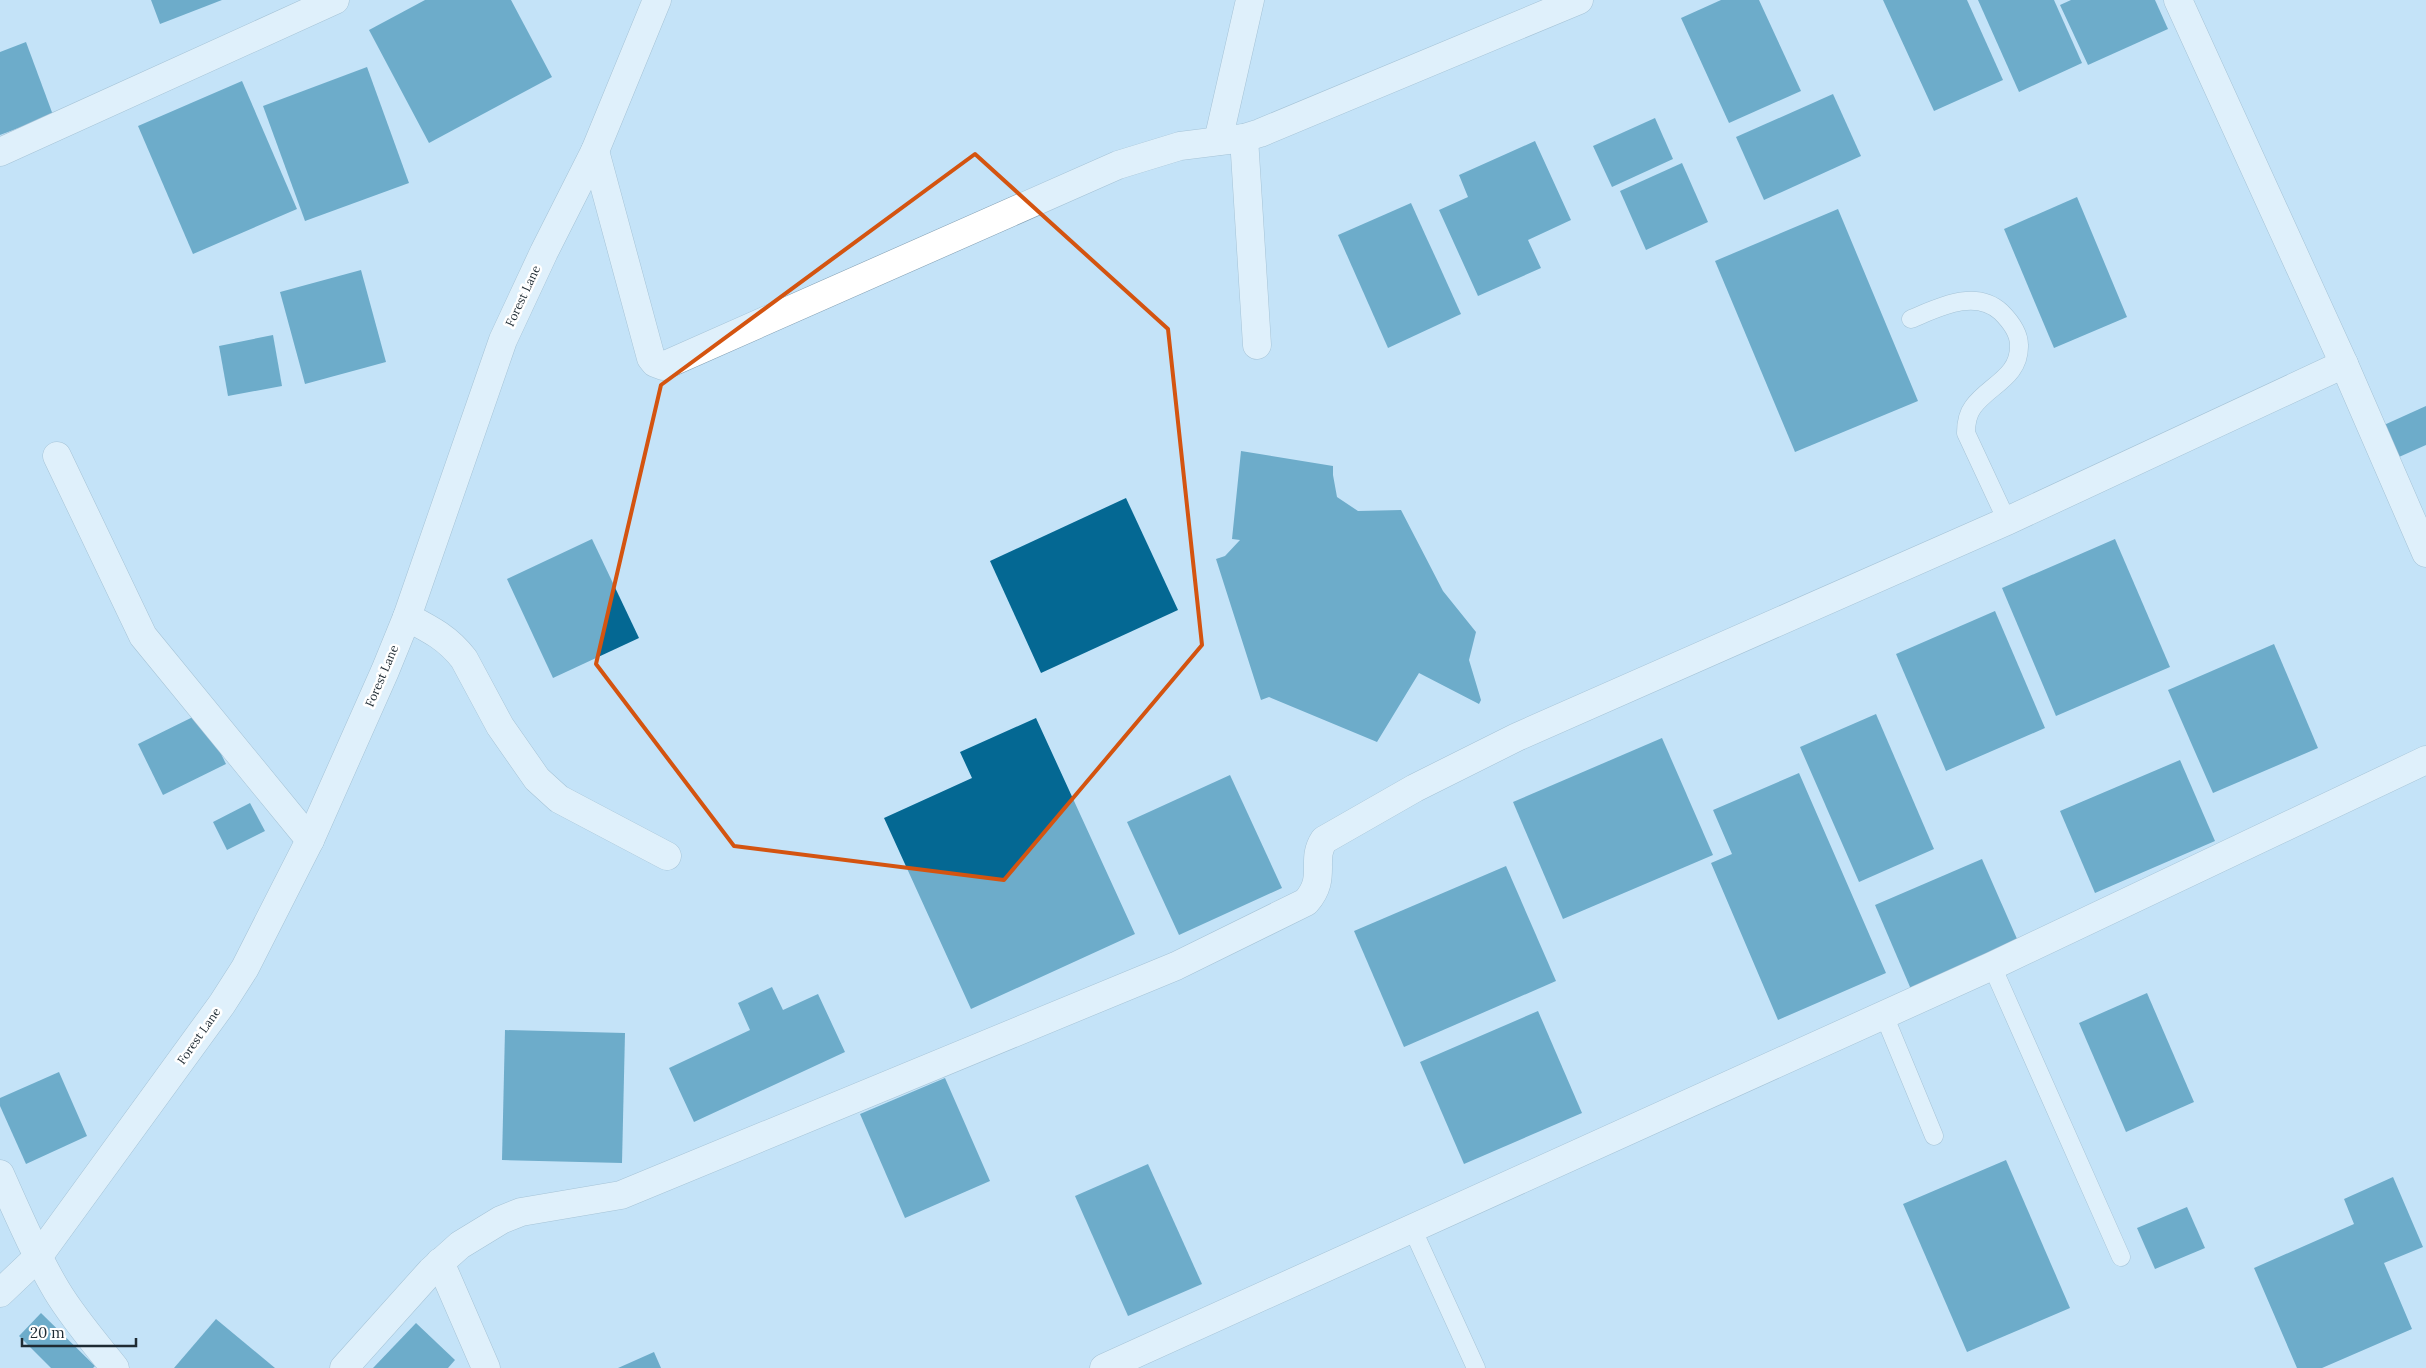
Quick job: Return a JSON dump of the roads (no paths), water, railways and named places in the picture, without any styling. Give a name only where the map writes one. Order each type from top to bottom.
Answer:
[{"type":"street","points":[[0,152],[335,0]]},
{"type":"street","name":"Forest Lane","points":[[0,1293],[38,1257],[222,1004],[245,968],[310,840],[407,617],[503,340],[544,252],[595,151],[658,0]]},
{"type":"street","points":[[1250,0],[1231,139],[1257,345]]},
{"type":"street","points":[[595,151],[651,358],[655,363],[663,366],[1075,182],[1157,152],[1201,142],[1231,139],[1274,128],[1579,0]]},
{"type":"street","points":[[2178,0],[2344,364],[2426,553]]},
{"type":"street","points":[[344,1368],[440,1262],[460,1245],[501,1220],[521,1212],[621,1195],[1176,966],[1275,919],[1306,902],[1316,892],[1319,851],[1324,840],[1415,788],[1517,737],[2007,521],[2344,364]]},
{"type":"street","points":[[57,456],[143,636],[310,840]]},
{"type":"street","points":[[407,617],[441,634],[454,646],[464,659],[513,748],[537,779],[558,799],[667,856]]},
{"type":"street","points":[[1104,1368],[1992,966],[2426,760]]},
{"type":"street","points":[[0,1174],[38,1257],[58,1293],[83,1329],[115,1368]]},
{"type":"street","points":[[440,1262],[486,1368]]},
{"type":"lane","points":[[1911,319],[1950,304],[1970,300],[1984,303],[2000,310],[2010,322],[2019,338],[2020,355],[2016,365],[1973,407],[1966,420],[1966,433],[1970,443],[2007,521]]},
{"type":"lane","points":[[1992,966],[2122,1257]]},
{"type":"lane","points":[[1884,1015],[1934,1136]]},
{"type":"lane","points":[[1412,1228],[1476,1368]]}]
